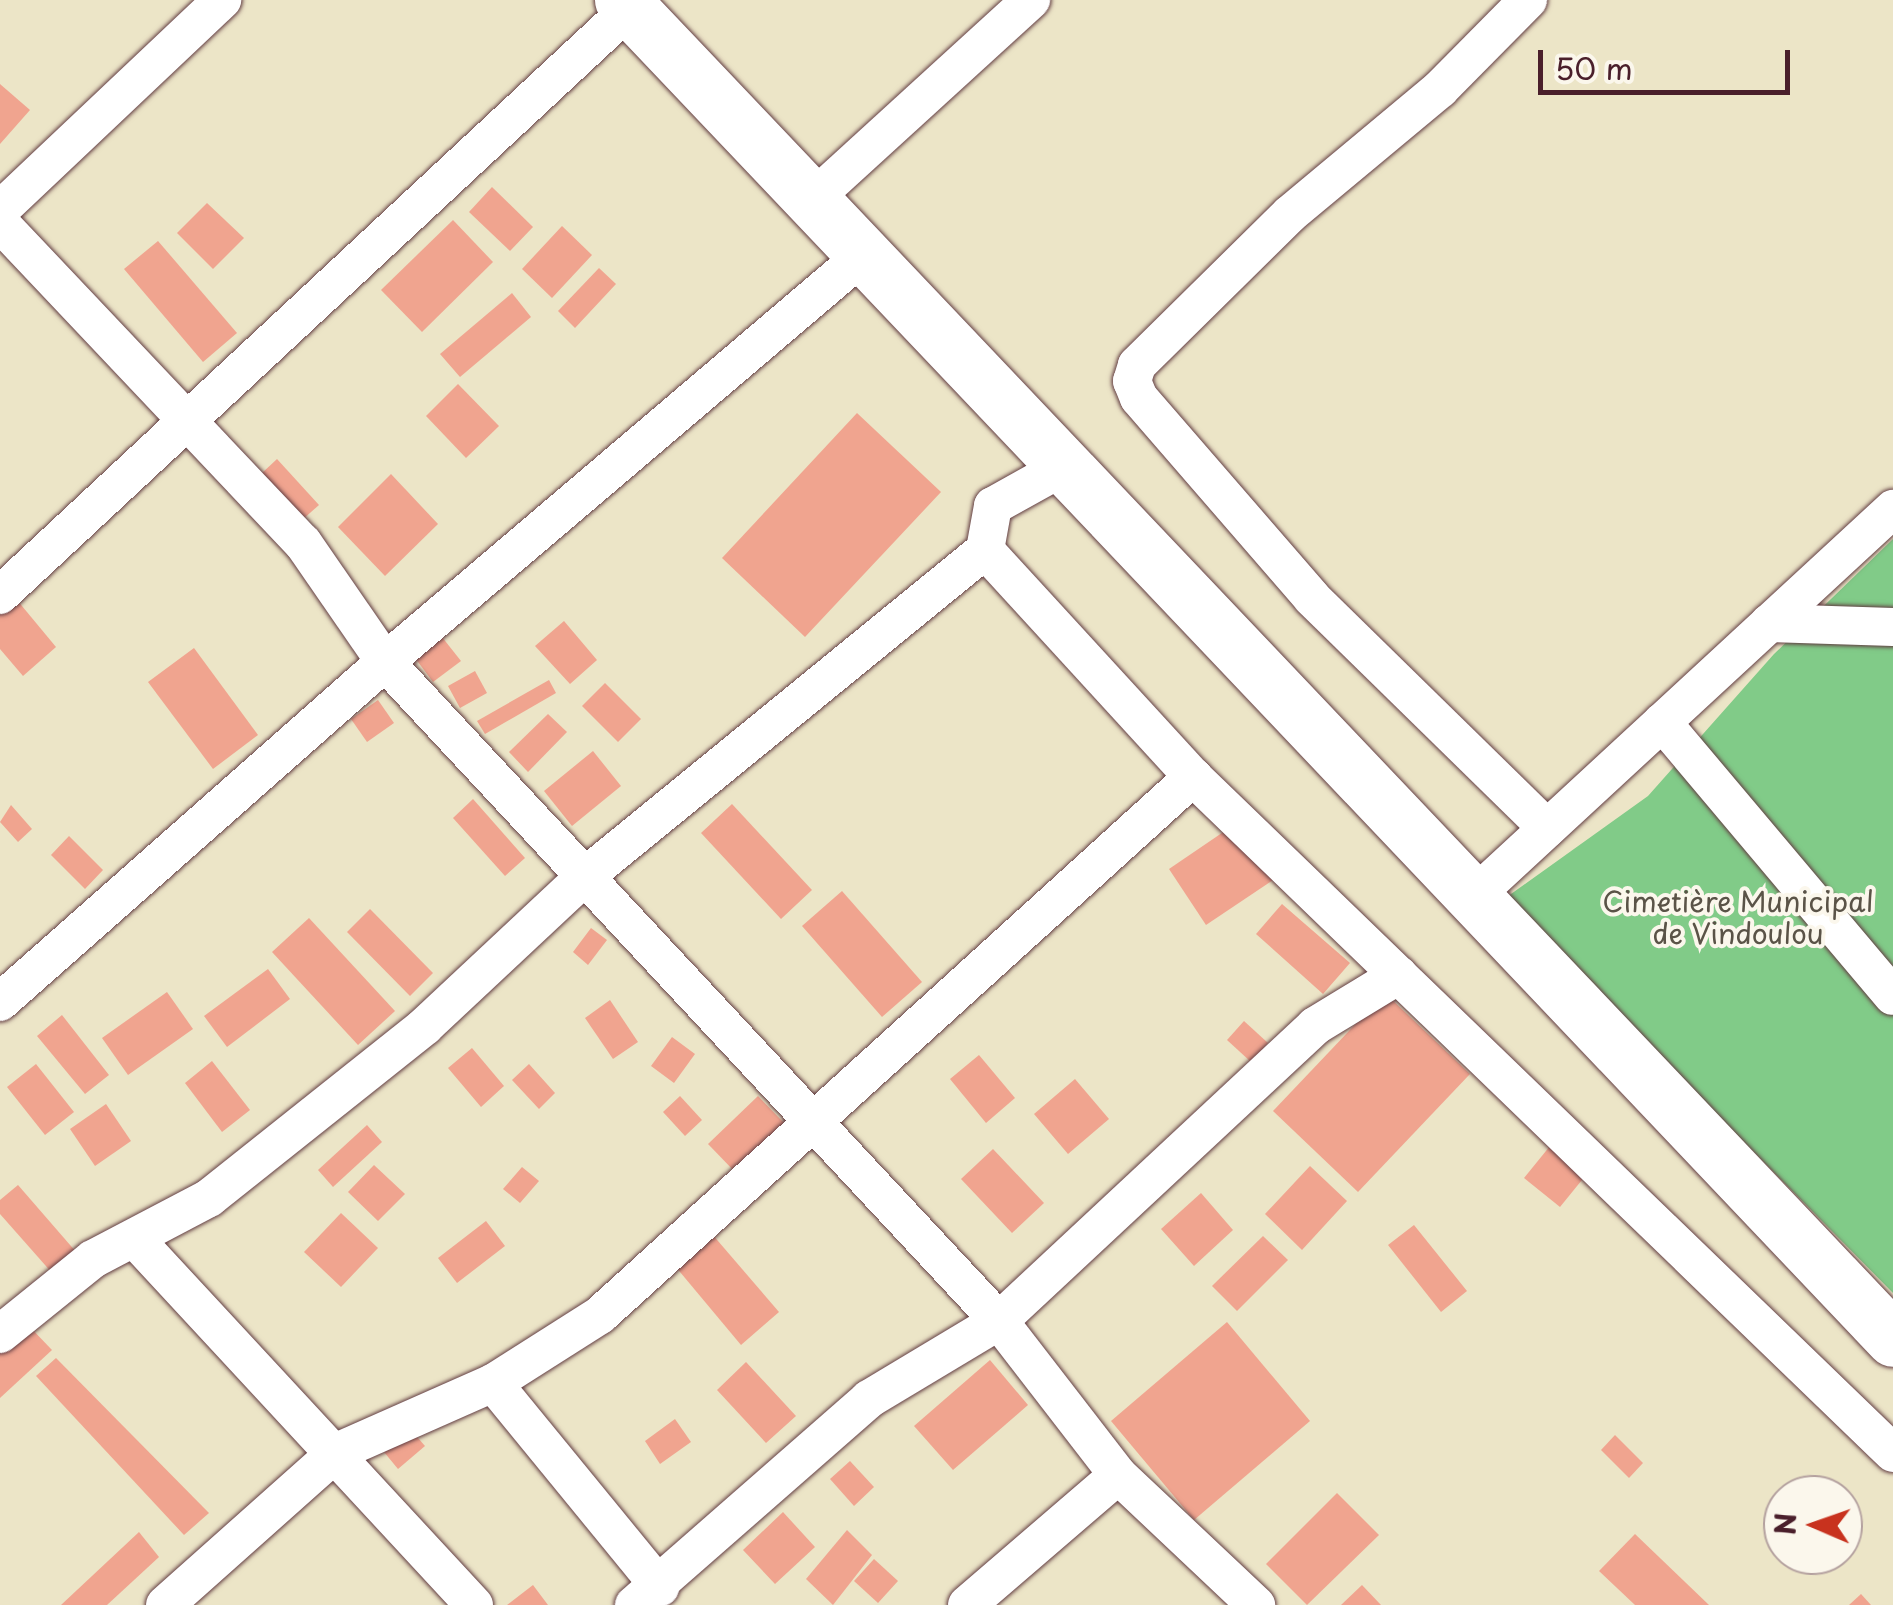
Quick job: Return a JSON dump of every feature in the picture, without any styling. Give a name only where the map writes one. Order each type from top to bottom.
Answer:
[{"type":"highway","points":[[630,3],[1893,1339]]},
{"type":"street","points":[[0,210],[222,0]]},
{"type":"street","points":[[814,198],[1031,0]]},
{"type":"street","points":[[1528,0],[1440,89],[1290,214],[1137,365],[1132,380],[1139,398],[1312,598],[1547,828]]},
{"type":"street","points":[[0,596],[192,420],[630,3]]},
{"type":"street","points":[[0,223],[192,420],[303,543],[384,662],[583,878],[817,1118],[999,1321],[1118,1475],[1256,1605]]},
{"type":"street","points":[[0,1002],[384,662],[868,252]]},
{"type":"street","points":[[0,1334],[93,1260],[210,1198],[425,1026],[583,878],[984,550],[993,506],[1065,466]]},
{"type":"street","points":[[1473,897],[1893,509]]},
{"type":"street","points":[[984,550],[1193,778],[1893,1453]]},
{"type":"street","points":[[1770,623],[1893,627]]},
{"type":"street","points":[[1662,722],[1893,996]]},
{"type":"street","points":[[165,1605],[337,1452],[493,1383],[600,1315],[1193,778]]},
{"type":"street","points":[[493,1383],[647,1596],[869,1399],[999,1321],[1314,1026],[1399,975]]},
{"type":"street","points":[[135,1239],[337,1452],[474,1605]]},
{"type":"street","points":[[967,1605],[1118,1475]]},
{"type":"green space","name":"Cimetière Municipal de Vindoulou","points":[[1893,539],[1893,1293],[1504,899],[1648,796],[1774,654]]},
{"type":"building","points":[[0,84],[30,110],[0,144]]},
{"type":"building","points":[[492,187],[533,227],[510,251],[469,212]]},
{"type":"building","points":[[207,203],[244,238],[213,269],[177,233]]},
{"type":"building","points":[[453,220],[493,262],[422,332],[381,290]]},
{"type":"building","points":[[562,226],[592,255],[552,298],[522,269]]},
{"type":"building","points":[[158,241],[237,333],[203,362],[124,269]]},
{"type":"building","points":[[599,268],[616,284],[575,328],[558,311]]},
{"type":"building","points":[[512,293],[531,317],[460,377],[440,354]]},
{"type":"building","points":[[458,384],[499,426],[466,458],[426,416]]},
{"type":"building","points":[[857,413],[941,492],[805,637],[722,558]]},
{"type":"building","points":[[277,459],[319,505],[302,520],[261,474]]},
{"type":"building","points":[[391,474],[438,524],[385,576],[338,527]]},
{"type":"building","points":[[17,600],[56,647],[23,676],[0,649],[0,614]]},
{"type":"building","points":[[564,621],[597,660],[570,684],[535,646]]},
{"type":"building","points":[[442,637],[461,661],[433,682],[415,658]]},
{"type":"building","points":[[194,648],[258,735],[213,769],[148,682]]},
{"type":"building","points":[[475,671],[487,693],[460,708],[448,686]]},
{"type":"building","points":[[549,680],[556,693],[485,734],[477,721]]},
{"type":"building","points":[[605,683],[641,719],[618,742],[582,706]]},
{"type":"building","points":[[378,700],[394,723],[367,742],[351,719]]},
{"type":"building","points":[[548,714],[567,732],[528,772],[509,752]]},
{"type":"building","points":[[593,751],[621,786],[572,826],[544,791]]},
{"type":"building","points":[[473,799],[525,858],[505,876],[453,818]]},
{"type":"building","points":[[732,804],[812,890],[781,919],[701,833]]},
{"type":"building","points":[[11,805],[32,829],[18,842],[0,822]]},
{"type":"building","points":[[1238,822],[1276,878],[1206,925],[1169,869]]},
{"type":"building","points":[[69,836],[103,870],[85,889],[51,855]]},
{"type":"building","points":[[842,891],[922,982],[882,1017],[802,926]]},
{"type":"building","points":[[1282,904],[1350,963],[1323,994],[1256,934]]},
{"type":"building","points":[[370,909],[433,973],[410,996],[347,932]]},
{"type":"building","points":[[309,918],[395,1011],[358,1045],[272,952]]},
{"type":"building","points":[[591,928],[607,940],[588,965],[573,952]]},
{"type":"building","points":[[268,969],[290,999],[227,1047],[204,1016]]},
{"type":"building","points":[[167,992],[193,1029],[128,1075],[102,1038]]},
{"type":"building","points":[[1385,993],[1470,1074],[1358,1192],[1273,1111]]},
{"type":"building","points":[[610,1000],[638,1042],[613,1059],[585,1018]]},
{"type":"building","points":[[62,1015],[109,1075],[85,1094],[37,1036]]},
{"type":"building","points":[[1244,1021],[1268,1043],[1251,1062],[1227,1040]]},
{"type":"building","points":[[672,1037],[695,1054],[674,1083],[651,1066]]},
{"type":"building","points":[[472,1048],[504,1086],[481,1107],[448,1068]]},
{"type":"building","points":[[979,1055],[1015,1098],[986,1123],[950,1079]]},
{"type":"building","points":[[212,1061],[250,1110],[222,1132],[185,1083]]},
{"type":"building","points":[[36,1064],[74,1112],[45,1135],[7,1087]]},
{"type":"building","points":[[529,1064],[555,1093],[539,1109],[512,1080]]},
{"type":"building","points":[[1075,1079],[1109,1119],[1068,1154],[1034,1114]]},
{"type":"building","points":[[680,1096],[702,1120],[685,1136],[663,1112]]},
{"type":"building","points":[[758,1096],[786,1125],[737,1174],[708,1144]]},
{"type":"building","points":[[106,1104],[131,1141],[95,1166],[70,1129]]},
{"type":"building","points":[[367,1125],[382,1142],[333,1187],[318,1170]]},
{"type":"building","points":[[1550,1146],[1586,1175],[1560,1207],[1524,1178]]},
{"type":"building","points":[[993,1149],[1044,1203],[1012,1233],[961,1179]]},
{"type":"building","points":[[374,1165],[405,1194],[378,1221],[348,1192]]},
{"type":"building","points":[[1310,1166],[1347,1201],[1302,1250],[1265,1214]]},
{"type":"building","points":[[522,1167],[539,1181],[520,1203],[503,1189]]},
{"type":"building","points":[[18,1185],[77,1253],[53,1274],[0,1214],[0,1200]]},
{"type":"building","points":[[1201,1193],[1233,1230],[1194,1266],[1161,1229]]},
{"type":"building","points":[[341,1213],[378,1248],[341,1287],[304,1252]]},
{"type":"building","points":[[486,1221],[505,1246],[457,1283],[438,1258]]},
{"type":"building","points":[[1414,1225],[1467,1291],[1441,1312],[1388,1245]]},
{"type":"building","points":[[712,1234],[779,1312],[741,1345],[675,1266]]},
{"type":"building","points":[[1263,1236],[1288,1260],[1237,1311],[1212,1286]]},
{"type":"building","points":[[1227,1322],[1310,1421],[1194,1520],[1111,1421]]},
{"type":"building","points":[[29,1326],[52,1350],[0,1398],[0,1353]]},
{"type":"building","points":[[56,1358],[209,1513],[184,1535],[36,1376]]},
{"type":"building","points":[[990,1360],[1028,1405],[953,1470],[914,1426]]},
{"type":"building","points":[[746,1362],[796,1416],[766,1443],[717,1390]]},
{"type":"building","points":[[675,1419],[691,1442],[660,1464],[645,1441]]},
{"type":"building","points":[[411,1430],[425,1446],[398,1469],[384,1452]]},
{"type":"building","points":[[1615,1435],[1643,1463],[1629,1478],[1601,1450]]},
{"type":"building","points":[[850,1461],[874,1487],[854,1506],[830,1479]]},
{"type":"building","points":[[1337,1493],[1379,1535],[1307,1605],[1266,1564]]},
{"type":"building","points":[[783,1512],[815,1547],[775,1584],[743,1550]]},
{"type":"building","points":[[847,1530],[872,1555],[833,1605],[806,1579]]},
{"type":"building","points":[[139,1532],[159,1557],[107,1605],[61,1605]]},
{"type":"building","points":[[1635,1534],[1709,1605],[1635,1605],[1599,1571]]},
{"type":"building","points":[[874,1559],[898,1581],[878,1603],[854,1581]]},
{"type":"building","points":[[533,1585],[548,1605],[507,1605]]},
{"type":"building","points":[[1362,1585],[1381,1605],[1341,1605]]},
{"type":"building","points":[[1861,1594],[1871,1605],[1849,1605]]}]
